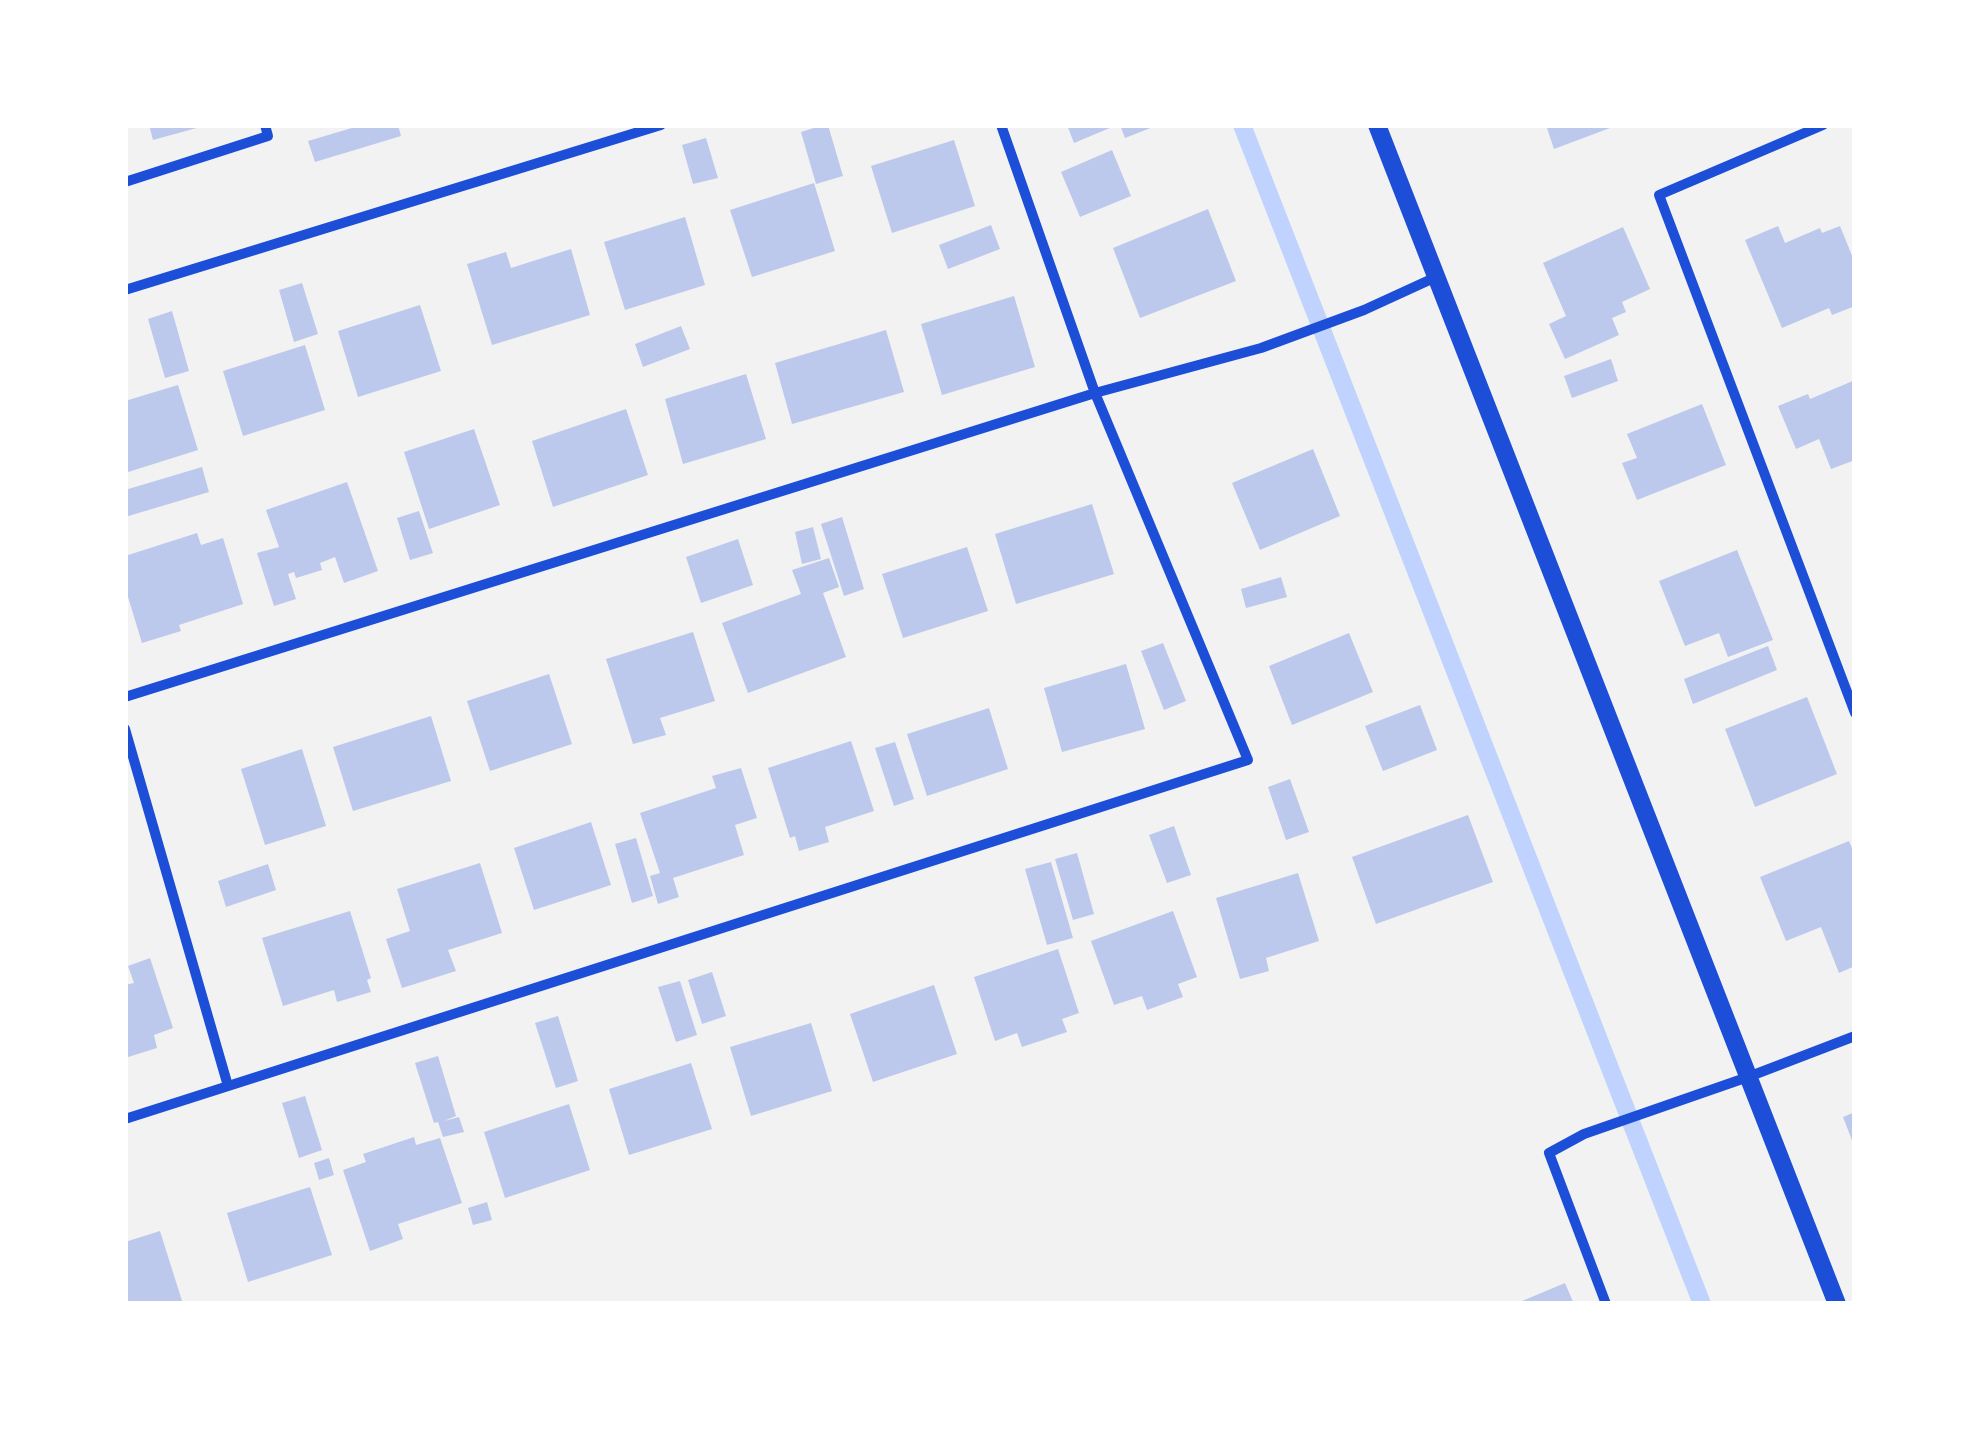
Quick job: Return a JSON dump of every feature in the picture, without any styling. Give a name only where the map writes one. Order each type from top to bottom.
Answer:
[{"type":"street","points":[[125,182],[268,136],[265,125]]},
{"type":"street","points":[[125,290],[661,125]]},
{"type":"street","points":[[125,1118],[1248,760],[1094,393],[1000,125]]},
{"type":"street","points":[[1377,125],[1837,1304]]},
{"type":"street","points":[[1824,125],[1659,195],[1855,712]]},
{"type":"street","points":[[125,696],[1094,393],[1262,348],[1364,310],[1436,277]]},
{"type":"street","points":[[125,729],[228,1086]]},
{"type":"street","points":[[1606,1304],[1549,1154],[1584,1134],[1855,1036]]},
{"type":"building","points":[[149,125],[204,125],[204,126],[153,140]]},
{"type":"building","points":[[362,125],[398,125],[401,136],[315,162],[308,141]]},
{"type":"building","points":[[828,125],[843,176],[816,184],[801,132]]},
{"type":"building","points":[[1067,125],[1117,125],[1074,143]]},
{"type":"building","points":[[1120,125],[1158,125],[1125,138]]},
{"type":"building","points":[[1546,125],[1618,125],[1554,149]]},
{"type":"building","points":[[706,138],[718,178],[693,184],[682,145]]},
{"type":"building","points":[[954,140],[975,206],[892,233],[871,166]]},
{"type":"building","points":[[1112,150],[1131,196],[1080,217],[1061,172]]},
{"type":"building","points":[[814,183],[835,251],[752,277],[730,210]]},
{"type":"building","points":[[1208,209],[1236,281],[1140,318],[1113,248]]},
{"type":"building","points":[[685,217],[705,285],[625,310],[604,242]]},
{"type":"building","points":[[991,225],[1000,249],[948,269],[939,245]]},
{"type":"building","points":[[1778,226],[1785,243],[1820,228],[1822,233],[1840,226],[1855,263],[1855,306],[1832,315],[1829,308],[1782,328],[1745,240]]},
{"type":"building","points":[[1623,227],[1650,289],[1622,302],[1626,312],[1612,318],[1619,335],[1565,359],[1549,324],[1566,316],[1543,263]]},
{"type":"building","points":[[571,249],[590,315],[492,345],[467,264],[506,252],[511,268]]},
{"type":"building","points":[[302,283],[318,334],[294,342],[279,290]]},
{"type":"building","points":[[1014,296],[1035,367],[942,395],[921,324]]},
{"type":"building","points":[[420,305],[441,371],[358,397],[338,331]]},
{"type":"building","points":[[172,311],[189,371],[165,378],[148,319]]},
{"type":"building","points":[[681,326],[690,349],[643,367],[635,344]]},
{"type":"building","points":[[886,330],[904,392],[792,424],[775,363]]},
{"type":"building","points":[[305,345],[325,410],[243,436],[223,371]]},
{"type":"building","points":[[1611,359],[1618,381],[1572,398],[1564,376]]},
{"type":"building","points":[[746,374],[766,439],[683,464],[665,399]]},
{"type":"building","points":[[1855,380],[1855,460],[1831,469],[1819,439],[1796,449],[1778,406],[1808,394],[1810,399]]},
{"type":"building","points":[[178,385],[198,450],[125,473],[125,401]]},
{"type":"building","points":[[1702,404],[1726,465],[1637,500],[1622,463],[1637,458],[1627,434]]},
{"type":"building","points":[[626,409],[648,475],[553,507],[532,441]]},
{"type":"building","points":[[474,429],[500,505],[429,529],[404,452]]},
{"type":"building","points":[[1313,449],[1340,516],[1260,550],[1232,483]]},
{"type":"building","points":[[202,467],[209,492],[125,517],[125,490]]},
{"type":"building","points":[[347,482],[378,571],[344,583],[335,557],[320,563],[322,570],[296,578],[294,572],[288,574],[296,599],[274,606],[257,553],[279,547],[266,510]]},
{"type":"building","points":[[1092,504],[1114,574],[1016,604],[995,534]]},
{"type":"building","points":[[419,511],[433,553],[410,560],[397,518]]},
{"type":"building","points":[[842,517],[864,589],[844,596],[821,524]]},
{"type":"building","points":[[813,527],[821,559],[802,564],[795,532]]},
{"type":"building","points":[[197,533],[201,545],[223,538],[243,604],[179,625],[181,631],[142,643],[125,587],[125,556]]},
{"type":"building","points":[[738,539],[753,585],[701,603],[686,557]]},
{"type":"building","points":[[967,547],[988,611],[903,638],[882,574]]},
{"type":"building","points":[[1737,550],[1773,640],[1728,657],[1719,633],[1685,646],[1659,581]]},
{"type":"building","points":[[829,558],[839,587],[823,593],[846,657],[748,693],[722,623],[801,594],[792,570]]},
{"type":"building","points":[[1281,577],[1287,597],[1246,608],[1241,589]]},
{"type":"building","points":[[693,632],[715,701],[660,718],[666,735],[633,744],[606,659]]},
{"type":"building","points":[[1349,633],[1373,692],[1292,725],[1269,666]]},
{"type":"building","points":[[1163,643],[1186,701],[1164,710],[1141,651]]},
{"type":"building","points":[[1768,646],[1777,670],[1693,704],[1684,679]]},
{"type":"building","points":[[1126,664],[1145,729],[1062,752],[1044,688]]},
{"type":"building","points":[[549,674],[572,744],[490,771],[467,701]]},
{"type":"building","points":[[1807,697],[1837,774],[1755,807],[1725,729]]},
{"type":"building","points":[[1420,705],[1437,750],[1383,771],[1365,726]]},
{"type":"building","points":[[989,708],[1008,769],[927,796],[907,734]]},
{"type":"building","points":[[431,716],[451,781],[353,811],[333,747]]},
{"type":"building","points":[[851,741],[874,811],[825,827],[829,842],[799,851],[795,836],[790,838],[768,768]]},
{"type":"building","points":[[895,742],[914,799],[894,806],[875,748]]},
{"type":"building","points":[[302,749],[326,826],[265,845],[241,769]]},
{"type":"building","points":[[741,768],[757,818],[735,825],[744,855],[673,878],[679,897],[658,904],[650,876],[660,873],[640,813],[716,788],[712,776]]},
{"type":"building","points":[[1290,779],[1309,832],[1286,840],[1268,787]]},
{"type":"building","points":[[1468,815],[1493,882],[1376,924],[1352,857]]},
{"type":"building","points":[[591,822],[611,885],[534,910],[514,848]]},
{"type":"building","points":[[1174,826],[1191,875],[1167,883],[1149,835]]},
{"type":"building","points":[[636,838],[653,896],[632,903],[615,844]]},
{"type":"building","points":[[1849,841],[1855,855],[1855,966],[1839,973],[1821,927],[1786,941],[1760,877]]},
{"type":"building","points":[[1077,853],[1094,914],[1073,920],[1055,859]]},
{"type":"building","points":[[1051,862],[1073,938],[1047,945],[1025,869]]},
{"type":"building","points":[[480,863],[502,933],[448,950],[456,971],[402,988],[386,939],[410,931],[397,889]]},
{"type":"building","points":[[268,864],[276,890],[226,907],[218,881]]},
{"type":"building","points":[[1298,873],[1319,941],[1266,958],[1269,971],[1240,979],[1216,898]]},
{"type":"building","points":[[350,911],[371,978],[367,980],[371,992],[337,1002],[334,990],[283,1006],[262,938]]},
{"type":"building","points":[[1173,911],[1197,977],[1178,984],[1183,997],[1147,1010],[1142,996],[1114,1005],[1091,941]]},
{"type":"building","points":[[1058,949],[1079,1013],[1062,1019],[1067,1032],[1022,1047],[1017,1033],[995,1041],[974,977]]},
{"type":"building","points":[[150,958],[173,1028],[154,1035],[157,1048],[125,1058],[125,985],[134,983],[128,966]]},
{"type":"building","points":[[712,972],[726,1016],[702,1024],[688,980]]},
{"type":"building","points":[[680,981],[697,1035],[676,1042],[658,987]]},
{"type":"building","points":[[934,985],[957,1054],[873,1082],[850,1014]]},
{"type":"building","points":[[558,1016],[578,1081],[556,1088],[535,1023]]},
{"type":"building","points":[[811,1023],[832,1091],[751,1116],[730,1047]]},
{"type":"building","points":[[438,1056],[456,1116],[444,1121],[459,1117],[464,1132],[443,1137],[438,1122],[434,1123],[415,1063]]},
{"type":"building","points":[[691,1063],[712,1129],[629,1155],[609,1089]]},
{"type":"building","points":[[305,1096],[322,1150],[299,1158],[282,1103]]},
{"type":"building","points":[[569,1104],[590,1170],[505,1198],[484,1132]]},
{"type":"building","points":[[1855,1112],[1855,1148],[1843,1117]]},
{"type":"building","points":[[414,1137],[416,1145],[440,1138],[462,1203],[398,1224],[403,1239],[370,1251],[343,1170],[366,1162],[363,1154]]},
{"type":"building","points":[[329,1158],[334,1175],[319,1180],[314,1163]]},
{"type":"building","points":[[310,1187],[332,1255],[248,1282],[227,1213]]},
{"type":"building","points":[[487,1202],[492,1220],[473,1225],[468,1208]]},
{"type":"building","points":[[160,1231],[183,1304],[125,1304],[125,1242]]},
{"type":"building","points":[[1565,1283],[1574,1304],[1515,1304]]},
{"type":"waterway","points":[[1242,125],[1702,1304]]}]
